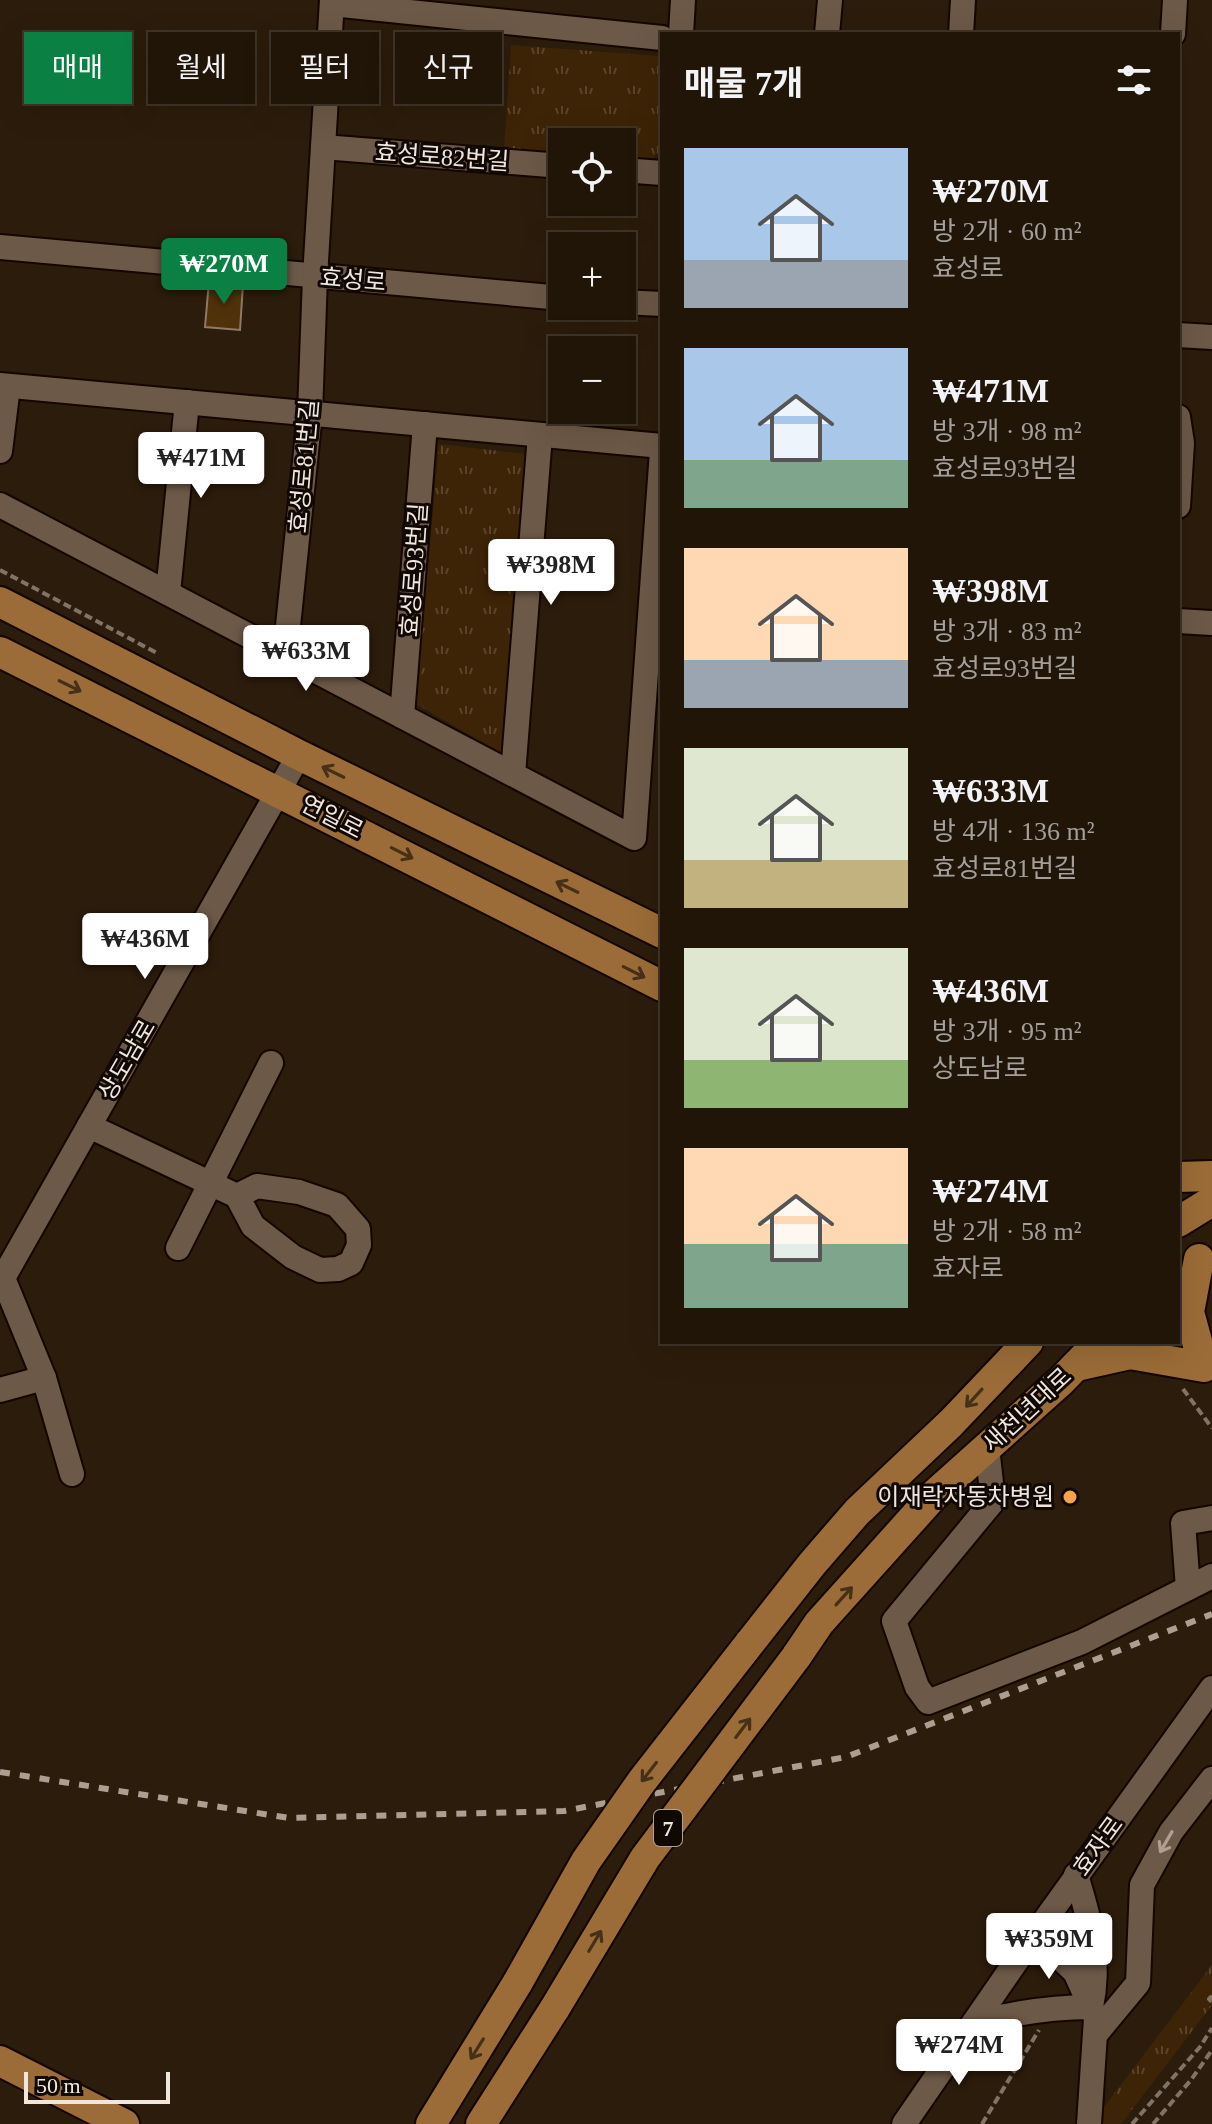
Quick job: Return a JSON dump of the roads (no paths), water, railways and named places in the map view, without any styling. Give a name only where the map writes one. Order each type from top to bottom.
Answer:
[{"type":"main road","name":"연일로","points":[[0,602],[299,755],[660,932]]},
{"type":"main road","name":"연일로","points":[[0,652],[660,985]]},
{"type":"main road","points":[[1180,1177],[1212,1176]]},
{"type":"main road","points":[[1180,1221],[1212,1201]]},
{"type":"main road","points":[[1196,1261],[1189,1312],[1208,1372]]},
{"type":"main road","name":"새천년대로","points":[[429,2121],[518,1982],[586,1861],[642,1781],[812,1564],[857,1512],[951,1423],[1026,1344]]},
{"type":"main road","name":"새천년대로","points":[[502,2094],[645,1858],[819,1623],[934,1495],[1097,1344]]},
{"type":"main road","points":[[1076,1366],[1130,1354],[1208,1372]]},
{"type":"main road","points":[[0,2061],[124,2124]]},
{"type":"main road","points":[[495,2124],[502,2094]]},
{"type":"main road","name":"7","points":[[481,2124],[502,2094]]},
{"type":"street","points":[[681,32],[683,0]]},
{"type":"street","points":[[827,32],[830,0]]},
{"type":"street","points":[[961,32],[963,0]]},
{"type":"street","points":[[1173,32],[1175,0]]},
{"type":"street","points":[[315,277],[332,2],[660,38]]},
{"type":"street","name":"효성로82번길","points":[[323,147],[548,165]]},
{"type":"street","points":[[636,171],[660,173]]},
{"type":"street","name":"효성로","points":[[0,247],[548,297]]},
{"type":"street","name":"효성로81번길","points":[[285,655],[310,413],[315,277]]},
{"type":"street","points":[[636,303],[660,304]]},
{"type":"street","points":[[1180,335],[1212,337]]},
{"type":"street","points":[[0,451],[4,385],[660,448]]},
{"type":"street","points":[[168,593],[187,402]]},
{"type":"street","name":"효성로93번길","points":[[402,716],[425,424]]},
{"type":"street","points":[[1180,430],[1180,474]]},
{"type":"street","points":[[513,774],[540,435]]},
{"type":"street","points":[[0,505],[634,838],[660,476]]},
{"type":"street","points":[[1180,621],[1212,623]]},
{"type":"street","name":"상도남로","points":[[1,1277],[299,755]]},
{"type":"street","points":[[178,1248],[271,1063]]},
{"type":"street","points":[[89,1126],[237,1196],[253,1226],[293,1257],[320,1270],[338,1269],[351,1263],[359,1245],[358,1229],[337,1205],[299,1192],[257,1186],[237,1196]]},
{"type":"street","points":[[1,1277],[44,1378],[72,1474]]},
{"type":"street","points":[[1180,1334],[1208,1372]]},
{"type":"street","points":[[0,1390],[44,1378]]},
{"type":"street","points":[[987,1447],[993,1501],[894,1621],[917,1687],[928,1702],[1082,1642],[1212,1576]]},
{"type":"street","points":[[1188,1588],[1183,1523],[1212,1518]]},
{"type":"street","name":"효자로","points":[[904,2124],[1076,1875],[1212,1688]]},
{"type":"street","points":[[1095,2035],[1138,1983],[1142,1885],[1171,1832],[1212,1779]]},
{"type":"street","points":[[1076,1875],[1088,1915],[1097,1979],[1091,2007]]},
{"type":"street","points":[[1035,1934],[1075,1972],[1096,2018],[1089,2124]]},
{"type":"street","points":[[974,2023],[1043,2008],[1091,2007]]},
{"type":"railway","points":[[0,1772],[289,1818],[564,1811],[846,1757],[1212,1614]]},
{"type":"place","name":"이재락자동차병원","points":[[1070,1497]]}]
